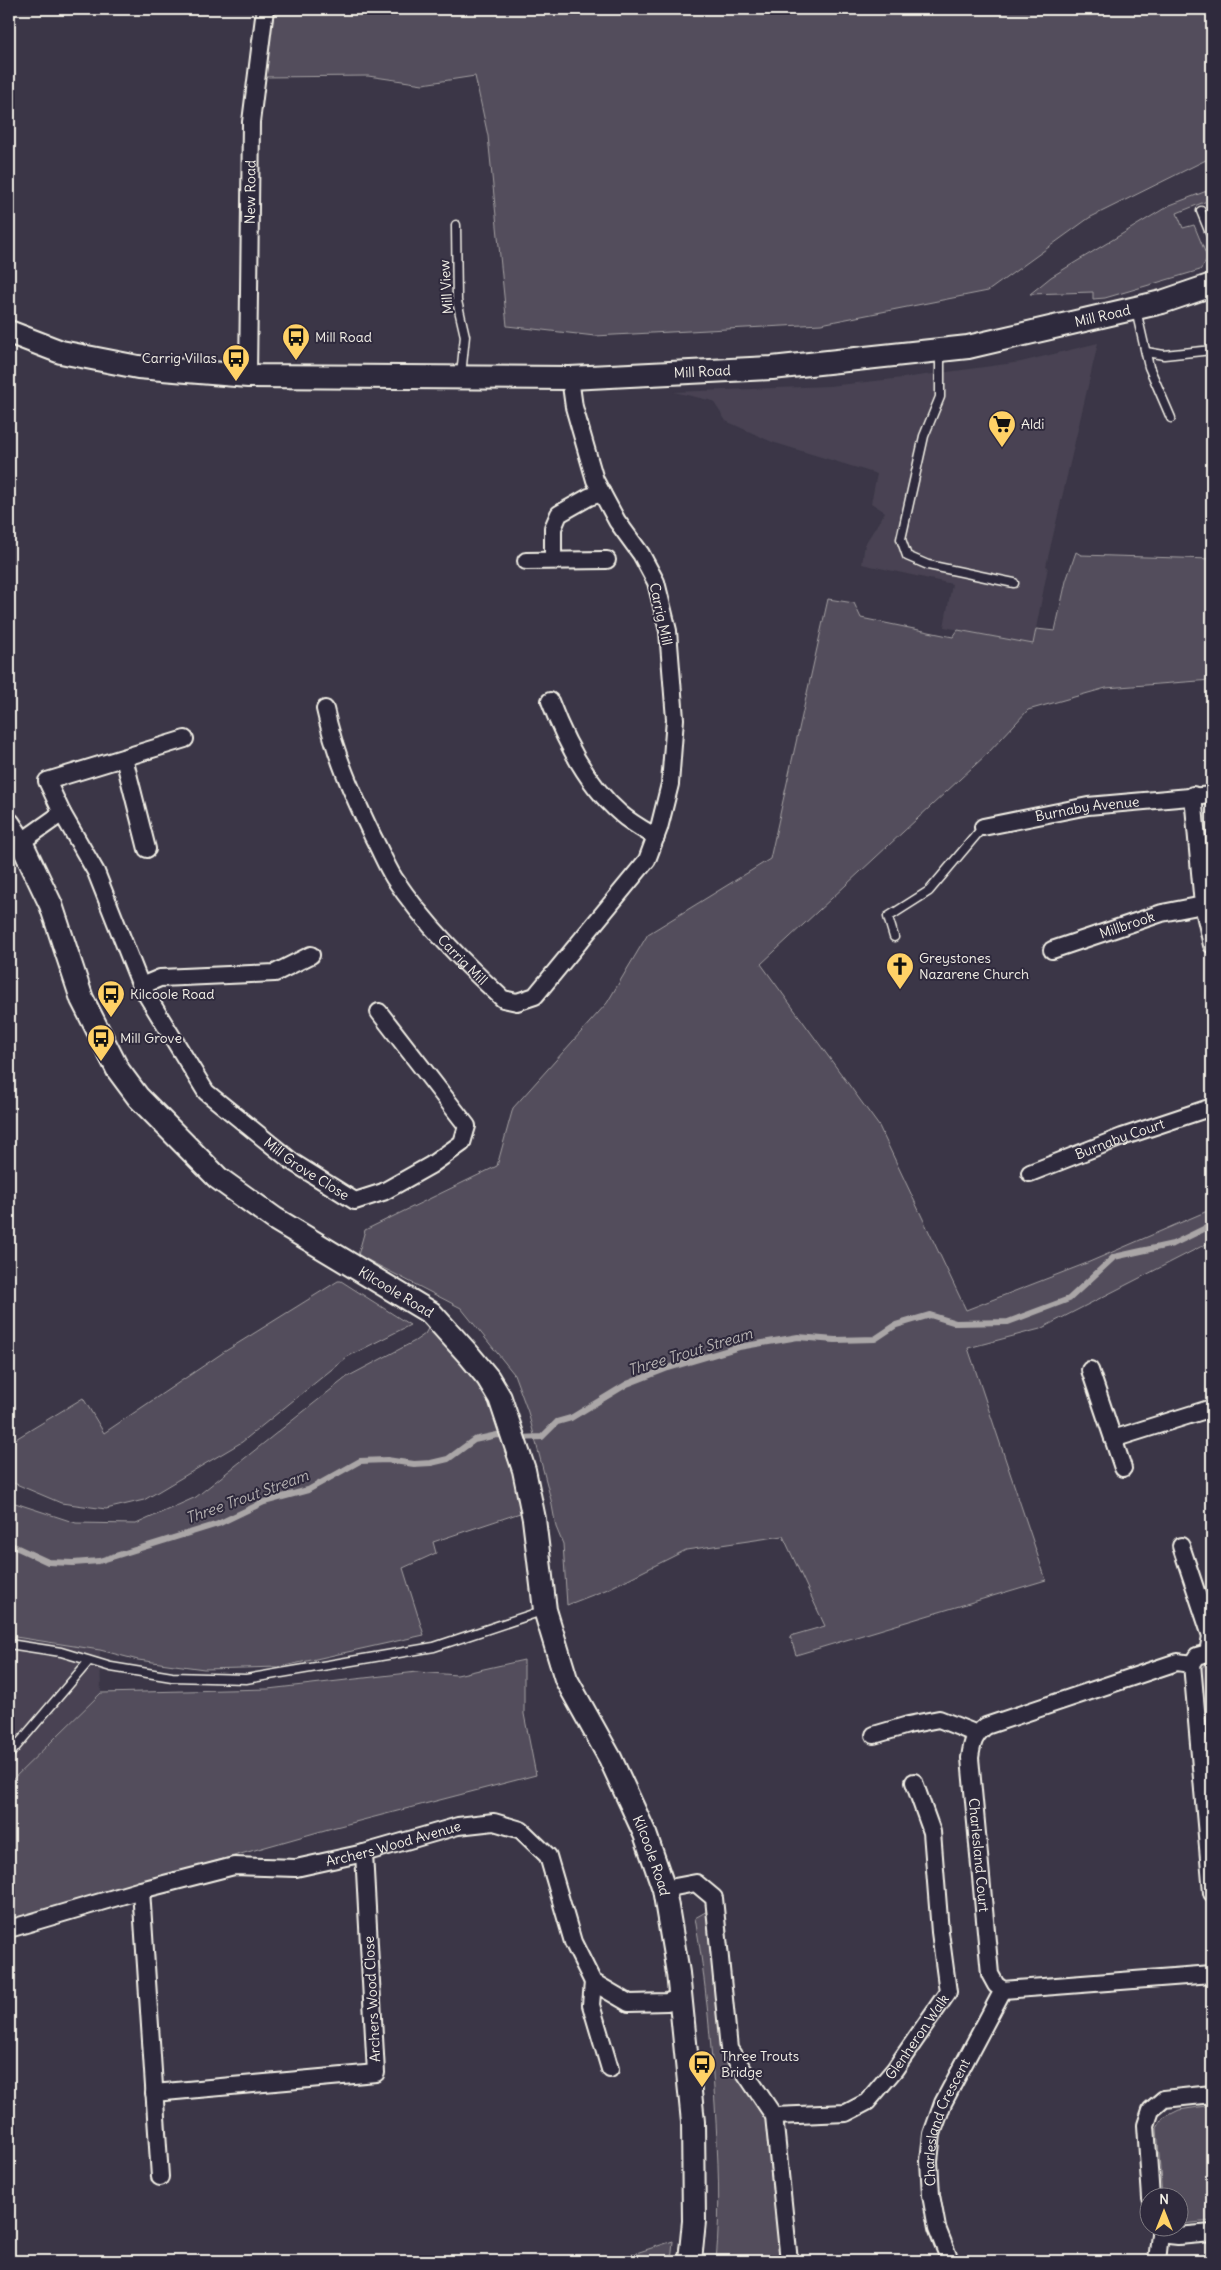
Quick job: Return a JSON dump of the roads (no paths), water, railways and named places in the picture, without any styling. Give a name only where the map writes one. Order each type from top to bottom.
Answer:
[{"type":"main road","name":"Mill Road","points":[[9,332],[61,352],[138,367],[248,376],[570,378],[772,368],[968,348],[1136,308],[1212,285]]},
{"type":"main road","name":"Kilcoole Road","points":[[15,833],[51,905],[82,999],[118,1070],[138,1097],[218,1178],[275,1220],[431,1313],[469,1354],[488,1378],[500,1398],[524,1470],[534,1519],[545,1610],[566,1679],[610,1758],[645,1834],[664,1889],[681,1997],[693,2122],[694,2221],[690,2261]]},
{"type":"street","name":"New Road","points":[[248,376],[251,122],[265,9]]},
{"type":"street","name":"Carrig Mill","points":[[325,709],[333,744],[341,767],[393,877],[433,929],[503,999],[517,1002],[535,996],[647,860],[656,837],[670,784],[675,719],[668,631],[656,582],[641,554],[616,520],[595,480],[574,407],[570,378]]},
{"type":"street","points":[[553,560],[554,528],[559,514],[589,497],[602,493]]},
{"type":"street","points":[[526,561],[607,560]]},
{"type":"street","points":[[550,701],[571,749],[598,788],[620,814],[656,837]]},
{"type":"street","points":[[185,739],[47,781],[62,813],[96,872],[141,986],[160,978],[275,974],[311,955]]},
{"type":"street","points":[[124,758],[147,850]]},
{"type":"street","points":[[1192,795],[1203,905],[1212,945]]},
{"type":"street","name":"Burnaby Avenue","points":[[983,827],[1088,806],[1192,795],[1212,795]]},
{"type":"street","points":[[15,833],[62,813]]},
{"type":"street","name":"Millbrook","points":[[1052,950],[1162,913],[1203,905]]},
{"type":"street","name":"Mill Grove Close","points":[[141,986],[206,1092],[294,1163],[355,1201],[383,1192],[431,1165],[462,1142],[467,1126],[379,1012]]},
{"type":"street","name":"Burnaby Court","points":[[1030,1173],[1122,1138],[1212,1107]]},
{"type":"street","points":[[1090,1370],[1123,1468]]},
{"type":"street","points":[[1113,1438],[1212,1408]]},
{"type":"street","points":[[1181,1546],[1210,1636],[1210,1654],[1197,1656],[1192,1664],[1212,1893]]},
{"type":"street","points":[[874,1735],[908,1725],[939,1720],[977,1734],[986,1726],[1177,1662],[1192,1664]]},
{"type":"street","name":"Charlesland Court","points":[[977,1734],[972,1744],[970,1758],[990,1974],[996,1985],[1003,1990]]},
{"type":"street","name":"Glenheron Walk","points":[[774,2116],[846,2113],[867,2102],[896,2069],[948,1992],[940,1932],[932,1832],[914,1782]]},
{"type":"street","name":"Archers Wood Avenue","points":[[9,1929],[141,1890],[234,1866],[296,1868],[364,1853],[458,1826],[494,1822],[521,1830],[548,1856],[573,1942],[593,1982]]},
{"type":"street","name":"Archers Wood Close","points":[[154,2093],[376,2073],[364,1853]]},
{"type":"street","points":[[664,1889],[696,1884],[714,1898],[728,2049],[774,2116],[789,2261]]},
{"type":"street","points":[[141,1890],[160,2177]]},
{"type":"street","points":[[1003,1990],[1212,1974]]},
{"type":"street","points":[[610,2069],[591,2005],[593,1982],[629,2003],[667,2002],[681,1997]]},
{"type":"street","name":"Charlesland Crescent","points":[[950,2261],[937,2228],[931,2195],[929,2161],[932,2134],[943,2102],[1003,1990]]},
{"type":"street","points":[[1150,2188],[1146,2125],[1150,2110],[1164,2099],[1212,2094]]},
{"type":"street","points":[[1188,2235],[1212,2233]]},
{"type":"street","points":[[1157,2261],[1158,2238]]},
{"type":"lane","points":[[1201,211],[1212,238]]},
{"type":"lane","name":"Mill View","points":[[456,225],[457,301],[465,336],[461,377]]},
{"type":"lane","points":[[1136,308],[1149,367],[1171,418]]},
{"type":"lane","points":[[941,350],[939,364],[940,397],[924,436],[900,539],[907,556],[928,564],[1014,583]]},
{"type":"lane","points":[[1146,352],[1164,354],[1212,350]]},
{"type":"lane","points":[[894,936],[888,917],[929,892],[983,827]]},
{"type":"lane","points":[[9,1644],[61,1652],[111,1667],[172,1678],[246,1679],[434,1646],[545,1610]]},
{"type":"lane","points":[[9,1755],[90,1661]]},
{"type":"waterway","name":"Three Trout Stream","points":[[518,1438],[542,1437],[557,1422],[571,1418],[627,1384],[668,1368],[739,1347],[798,1337],[835,1340],[875,1339],[896,1325],[930,1315],[956,1323],[1008,1322],[1069,1299],[1114,1257],[1173,1244],[1212,1225]]},
{"type":"waterway","name":"Three Trout Stream","points":[[9,1544],[48,1562],[99,1561],[218,1524],[264,1502],[308,1490],[360,1461],[387,1460],[414,1464],[431,1463],[448,1459],[474,1440],[497,1435],[508,1436]]},
{"type":"place","name":"Mill Road","points":[[296,361]]},
{"type":"place","name":"Carrig Villas","points":[[236,382]]},
{"type":"place","name":"Aldi","points":[[1002,448]]},
{"type":"place","name":"Greystones Nazarene Church","points":[[900,990]]},
{"type":"place","name":"Kilcoole Road","points":[[111,1018]]},
{"type":"place","name":"Mill Grove","points":[[101,1062]]},
{"type":"place","name":"Three Trouts Bridge","points":[[702,2088]]}]
